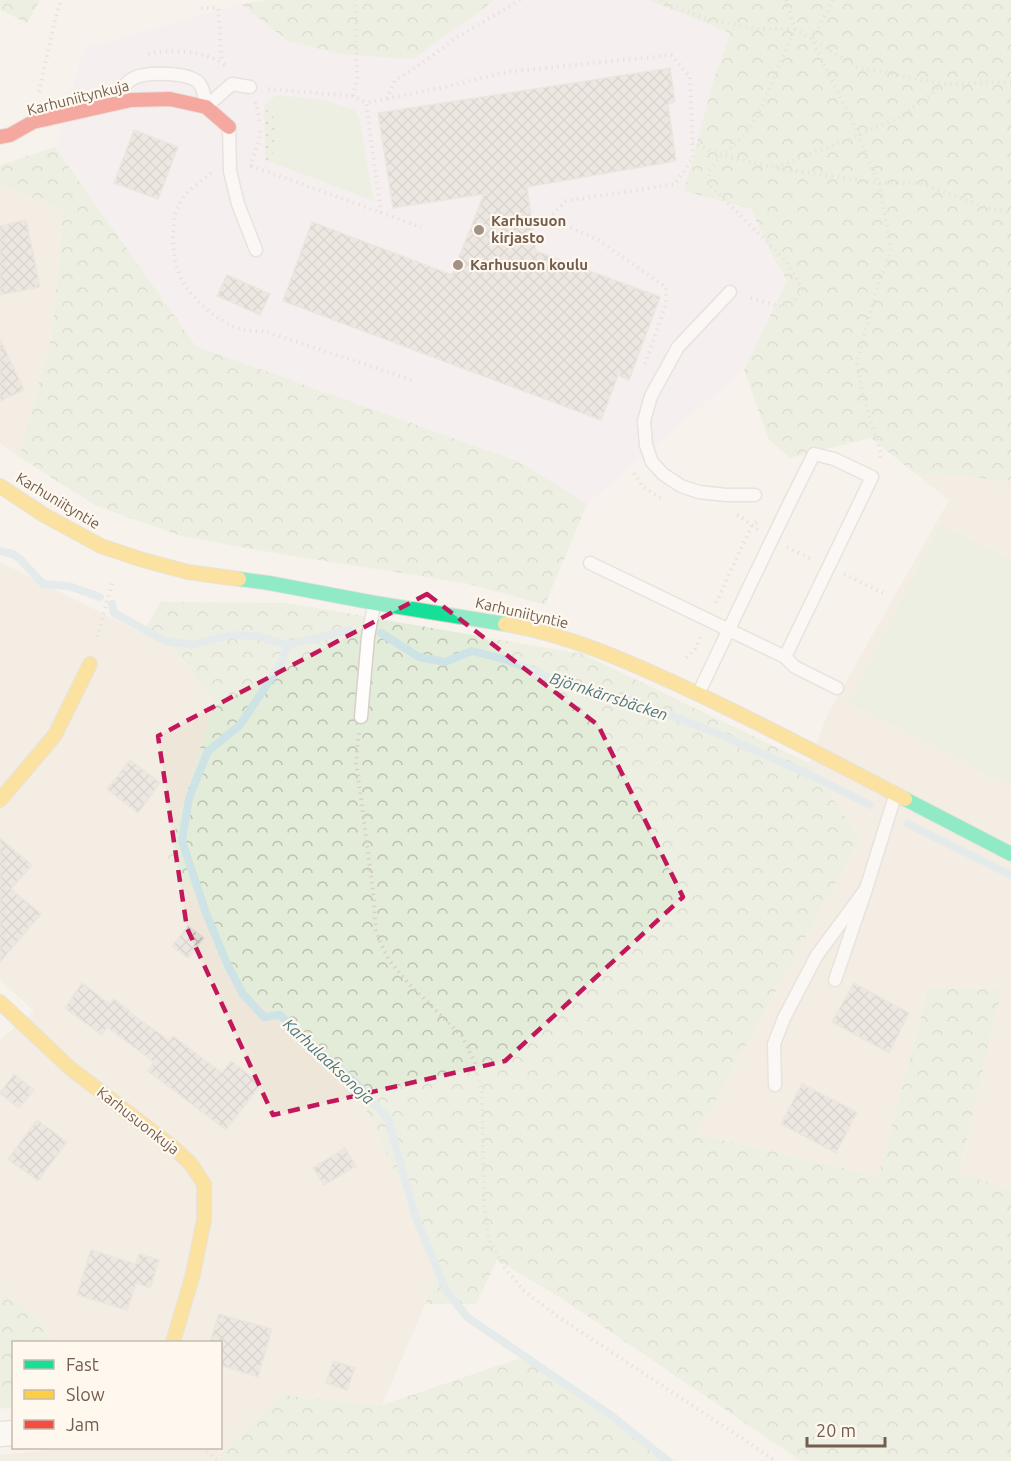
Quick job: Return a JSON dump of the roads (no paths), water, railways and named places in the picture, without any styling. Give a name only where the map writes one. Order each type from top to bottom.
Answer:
[{"type":"street","name":"Karhuniitynkuja","points":[[0,137],[10,135],[33,122],[131,100],[170,99],[206,107],[229,127]]},
{"type":"street","name":"Karhuniityntie","points":[[0,486],[44,515],[101,546],[143,560],[188,572],[269,583],[512,625],[562,638],[627,661],[737,712],[1011,854]]},
{"type":"street","points":[[0,800],[56,735],[90,664]]},
{"type":"street","name":"Karhusuonkuja","points":[[0,1002],[70,1068],[174,1148],[191,1164],[204,1184],[204,1220],[193,1274],[172,1341]]},
{"type":"lane","points":[[114,104],[125,84],[133,78],[146,75],[183,75],[199,83],[204,90],[206,107]]},
{"type":"lane","points":[[206,107],[232,84],[250,87]]},
{"type":"lane","points":[[229,127],[230,171],[238,204],[256,250]]},
{"type":"lane","points":[[730,292],[678,347],[651,396],[644,421],[646,445],[652,462],[663,474],[681,486],[699,492],[755,495]]},
{"type":"lane","points":[[699,694],[814,454],[834,459],[872,477],[785,657]]},
{"type":"lane","points":[[590,563],[785,657],[795,667],[837,687]]},
{"type":"lane","points":[[361,717],[368,637],[375,603]]},
{"type":"lane","points":[[835,980],[895,795]]},
{"type":"lane","points":[[775,1085],[774,1044],[783,1018],[817,956],[866,889]]},
{"type":"waterway","name":"Björnkärrsbäcken","points":[[0,551],[19,558],[43,584],[69,586],[100,597]]},
{"type":"waterway","name":"Björnkärrsbäcken","points":[[112,604],[114,613],[165,641],[192,645],[230,635],[258,636],[287,645],[349,630]]},
{"type":"waterway","name":"Björnkärrsbäcken","points":[[381,633],[419,657],[445,662],[472,651],[507,660],[574,687],[633,701],[716,733],[808,774],[870,805]]},
{"type":"waterway","name":"Karhulaaksonoja","points":[[287,645],[282,662],[240,725],[208,751],[189,798],[182,841],[206,913],[227,964],[243,994],[264,1017],[280,1015],[356,1083],[388,1119],[416,1218],[446,1290],[467,1317],[612,1416],[668,1461]]},
{"type":"waterway","name":"Björnkärrsbäcken","points":[[908,824],[1011,875]]},
{"type":"place","name":"Karhusuon kirjasto","points":[[479,230]]},
{"type":"place","name":"Karhusuon koulu","points":[[458,265]]}]
